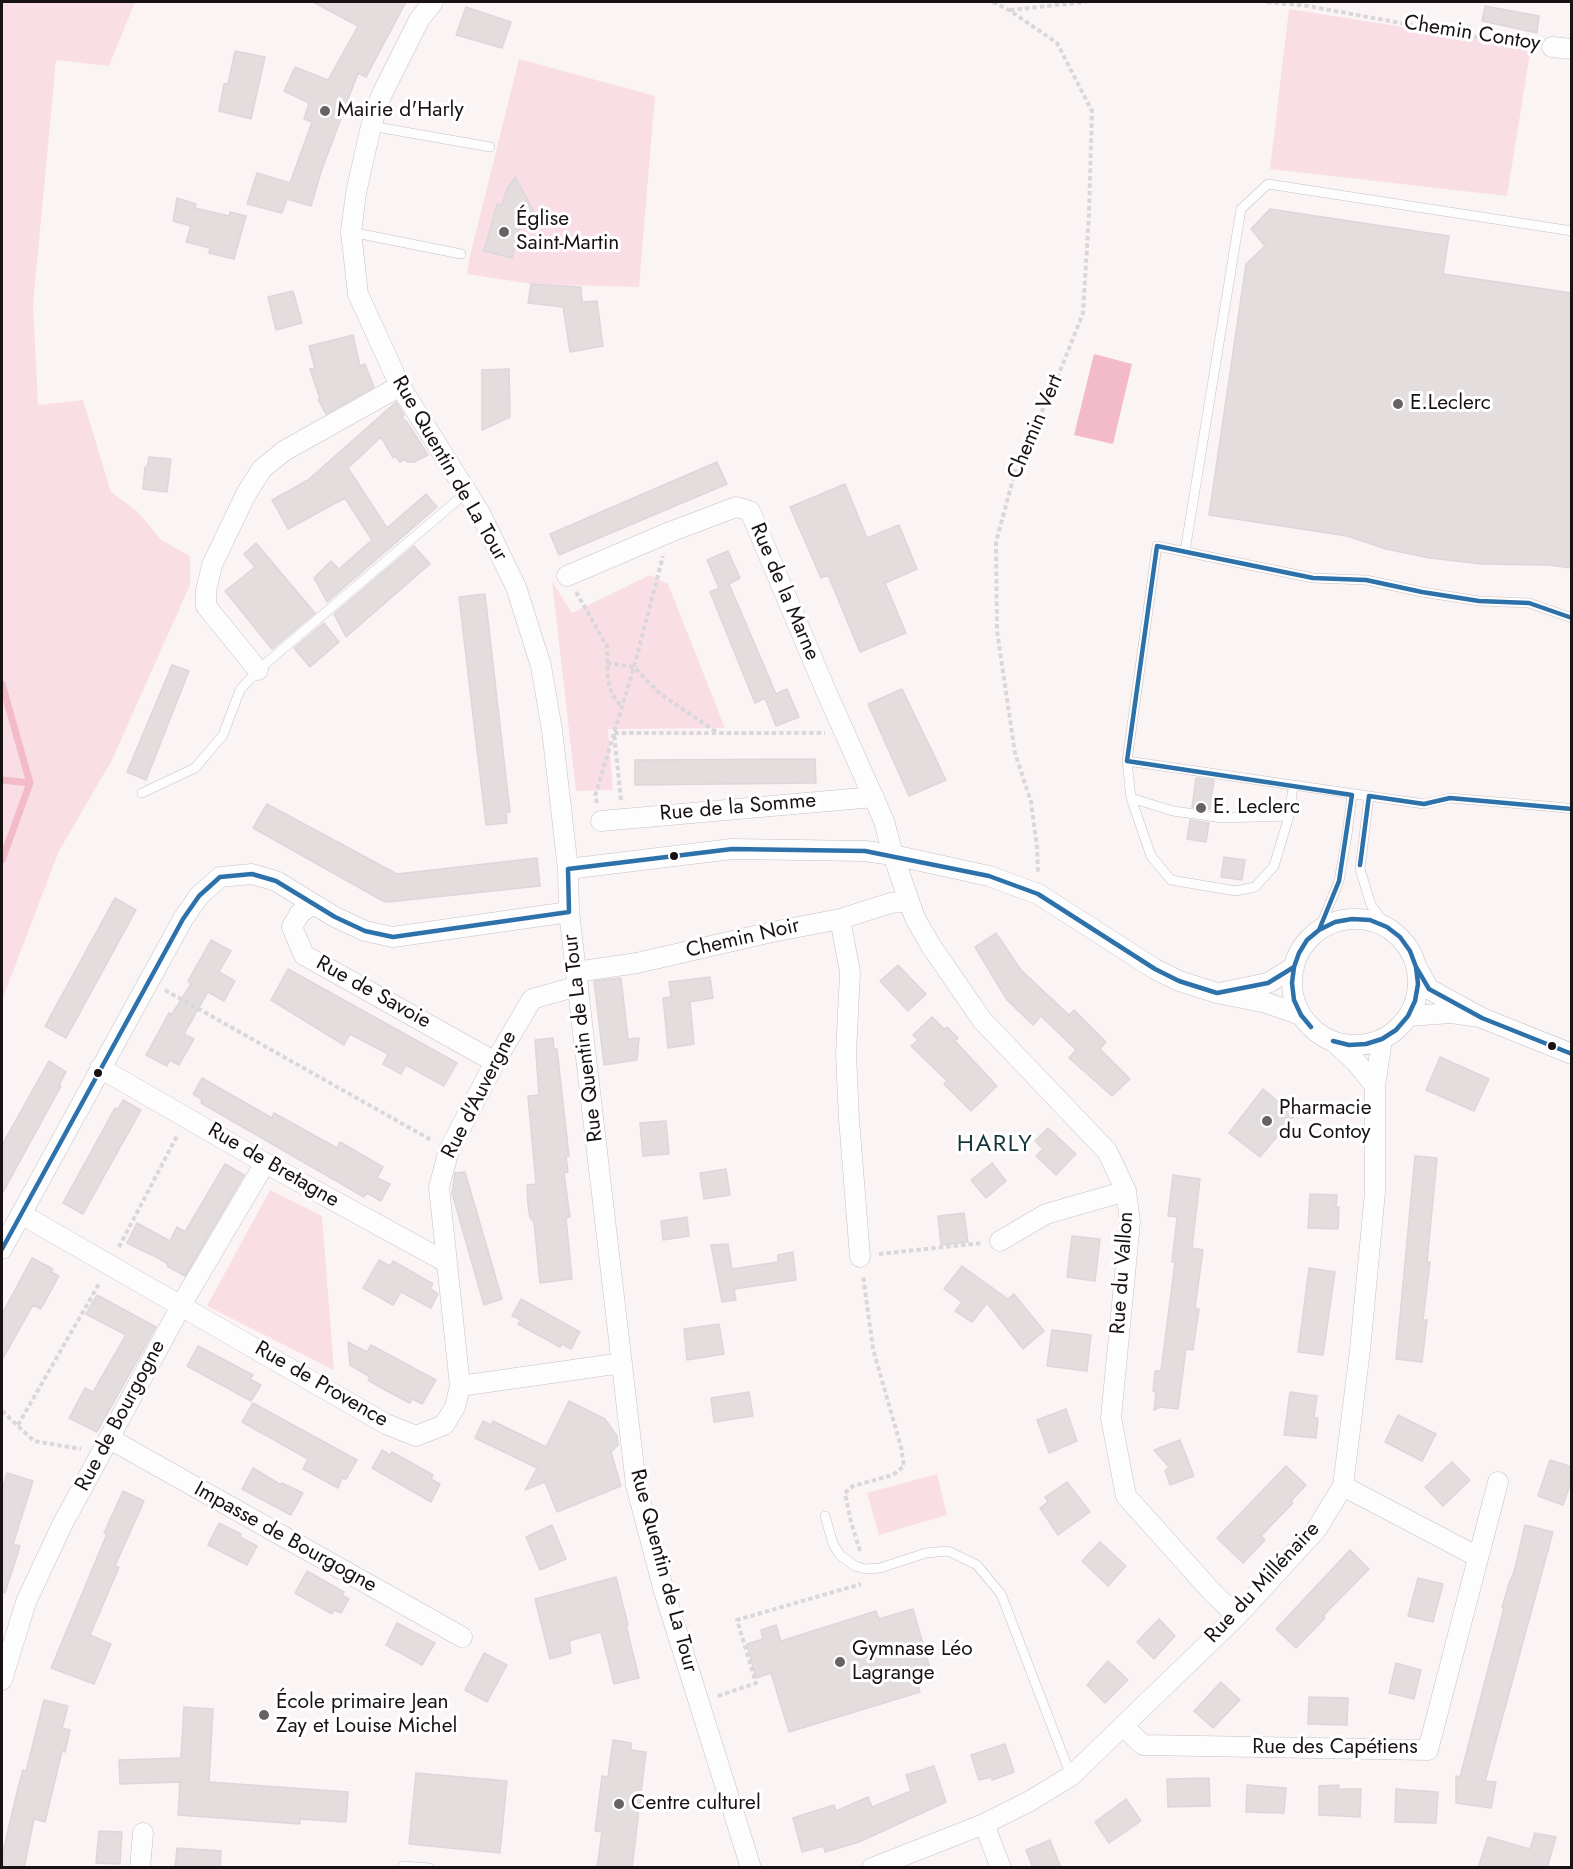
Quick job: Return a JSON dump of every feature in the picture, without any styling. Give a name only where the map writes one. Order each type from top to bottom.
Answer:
[{"type":"street","name":"Rue Quentin de La Tour","points":[[433,2],[419,20],[409,39],[381,96],[371,126],[356,193],[351,232],[358,294],[400,386],[480,513],[516,587],[541,666],[552,730],[568,869],[569,912],[636,1485],[664,1591],[751,1868]]},
{"type":"street","points":[[258,670],[206,606],[206,591],[212,565],[246,494],[262,469],[284,451],[400,386]]},
{"type":"street","name":"Rue de la Marne","points":[[567,576],[670,532],[736,507],[750,511],[884,821],[893,855]]},
{"type":"street","name":"Rue de la Somme","points":[[601,820],[874,797]]},
{"type":"street","points":[[568,869],[732,849],[865,851],[893,855],[989,876],[1038,894],[1155,969],[1179,981],[1217,993],[1267,1003],[1301,1015]]},
{"type":"street","name":"Rue du Vallon","points":[[893,855],[915,918],[931,946],[982,1020],[1107,1151],[1126,1191],[1130,1222],[1111,1418],[1126,1496],[1236,1616]]},
{"type":"street","points":[[2,1249],[188,911],[199,896],[220,877],[252,874],[276,882],[326,913],[365,931],[393,937],[569,912]]},
{"type":"street","name":"Chemin Noir","points":[[577,979],[771,932],[840,919],[891,903],[908,901]]},
{"type":"street","name":"Rue de Savoie","points":[[312,905],[300,913],[292,927],[304,955],[495,1062]]},
{"type":"street","points":[[840,919],[850,972],[846,1054],[860,1257]]},
{"type":"street","points":[[1375,1086],[1356,1062],[1333,1041],[1311,1027],[1301,1015],[1294,1000],[1292,983],[1299,953],[1319,930],[1335,922],[1352,919],[1370,920],[1387,927],[1405,944],[1429,989],[1482,1017],[1572,1054]]},
{"type":"street","points":[[1217,993],[1268,983],[1294,967]]},
{"type":"street","points":[[1333,1041],[1349,1045],[1366,1044],[1382,1039],[1396,1030],[1408,1016],[1416,1001],[1418,984],[1416,967]]},
{"type":"street","name":"Rue d'Auvergne","points":[[460,1386],[439,1187],[449,1150],[495,1062],[532,999],[577,979]]},
{"type":"street","points":[[1408,1016],[1451,1013],[1482,1017]]},
{"type":"street","name":"Rue du Millénaire","points":[[872,1868],[984,1824],[1030,1802],[1071,1776],[1236,1616],[1316,1530],[1343,1486],[1360,1350],[1375,1192],[1377,1121],[1375,1086],[1382,1039]]},
{"type":"street","name":"Rue de Bretagne","points":[[100,1068],[265,1163],[446,1262]]},
{"type":"street","name":"Rue de Bourgogne","points":[[2,1680],[26,1602],[62,1526],[182,1305],[265,1163]]},
{"type":"street","points":[[1000,1241],[1046,1214],[1126,1191]]},
{"type":"street","name":"Rue de Provence","points":[[21,1214],[386,1424],[416,1436],[444,1425],[455,1407],[460,1386]]},
{"type":"street","points":[[460,1386],[622,1363]]},
{"type":"street","name":"Impasse de Bourgogne","points":[[106,1444],[119,1444],[462,1637]]},
{"type":"street","name":"Rue des Capétiens","points":[[1123,1726],[1143,1745],[1428,1750],[1498,1482]]},
{"type":"street","points":[[1343,1486],[1478,1557]]},
{"type":"street","points":[[984,1824],[1001,1868]]},
{"type":"street","points":[[140,1868],[143,1833]]},
{"type":"lane","points":[[371,126],[490,147]]},
{"type":"lane","points":[[1185,551],[1241,209],[1268,184],[1572,231]]},
{"type":"lane","points":[[351,232],[461,254]]},
{"type":"lane","points":[[142,793],[195,768],[223,735],[240,690],[258,670],[467,492]]},
{"type":"lane","points":[[1293,786],[1289,816],[1274,866],[1255,887],[1236,891],[1171,880],[1151,856],[1131,798],[1127,762],[1157,546],[1313,578],[1366,580],[1479,601],[1529,603],[1572,618]]},
{"type":"lane","points":[[1127,762],[1424,804],[1450,798],[1572,809]]},
{"type":"lane","points":[[1319,930],[1339,881],[1352,795]]},
{"type":"lane","points":[[1369,796],[1360,870],[1371,905],[1387,927]]},
{"type":"lane","points":[[1131,798],[1173,810],[1223,818],[1289,816]]},
{"type":"lane","points":[[825,1516],[833,1544],[840,1555],[855,1566],[865,1569],[880,1568],[926,1552],[948,1551],[977,1565],[1001,1594],[1071,1776]]},
{"type":"lane","points":[[402,1868],[403,1866],[429,1868]]},
{"type":"path","name":"Chemin Vert","points":[[993,2],[1009,10],[1056,43],[1092,111],[1083,313],[1055,384],[1018,461],[996,542],[997,631],[1015,753],[1031,802],[1037,847],[1038,894]]},
{"type":"path","points":[[1009,10],[1086,2]]},
{"type":"path","name":"Chemin Contoy","points":[[1267,2],[1308,6],[1531,47],[1562,48]]},
{"type":"path","points":[[601,820],[595,796],[634,667],[670,532]]},
{"type":"path","points":[[567,576],[608,646],[608,680],[612,694],[622,708]]},
{"type":"path","points":[[607,663],[634,667],[659,693],[718,733]]},
{"type":"path","points":[[614,733],[845,734]]},
{"type":"path","points":[[614,733],[622,818]]},
{"type":"path","points":[[149,980],[449,1150]]},
{"type":"path","points":[[698,1702],[756,1683],[737,1620],[869,1581],[851,1522],[845,1493],[853,1486],[893,1475],[904,1466],[901,1447],[873,1349],[860,1257],[1000,1241]]},
{"type":"path","points":[[2,1411],[34,1441],[106,1444]]},
{"type":"shaded area","points":[[2,2],[135,2],[109,66],[56,60],[33,305],[38,405],[83,400],[111,492],[137,511],[161,540],[190,556],[190,585],[112,760],[59,851],[2,1000]]},
{"type":"shaded area","points":[[1289,9],[1531,47],[1507,196],[1270,169]]},
{"type":"shaded area","points":[[519,59],[655,96],[639,287],[532,284],[467,274]]},
{"type":"shaded area","points":[[1094,354],[1132,364],[1113,444],[1074,435]]},
{"type":"shaded area","points":[[650,575],[668,584],[725,728],[608,729],[613,790],[576,791],[552,581],[572,613]]},
{"type":"shaded area","points":[[270,1190],[322,1216],[334,1370],[207,1306]]},
{"type":"shaded area","points":[[937,1474],[947,1515],[879,1535],[867,1493]]},
{"type":"building","points":[[313,2],[406,2],[366,77],[358,73],[322,169],[311,206],[287,199],[282,213],[247,204],[257,173],[290,183],[312,122],[304,119],[309,103],[284,91],[295,67],[328,80],[358,26]]},
{"type":"building","points":[[1485,6],[1539,16],[1537,33],[1482,21]]},
{"type":"building","points":[[466,7],[511,22],[502,48],[456,35]]},
{"type":"building","points":[[235,51],[265,57],[251,119],[219,111],[224,84],[228,84]]},
{"type":"building","name":"Église Saint-Martin","points":[[515,177],[534,212],[524,211],[512,258],[484,251],[497,204],[502,205],[507,189]]},
{"type":"building","points":[[177,198],[196,204],[195,208],[229,216],[230,212],[246,216],[234,259],[209,253],[210,248],[186,242],[191,226],[173,221]]},
{"type":"building","name":"E.Leclerc","points":[[1270,209],[1449,236],[1443,274],[1572,293],[1572,568],[1548,565],[1481,564],[1430,558],[1386,549],[1347,536],[1209,515],[1246,264],[1265,246],[1251,229]]},
{"type":"building","points":[[531,284],[581,287],[582,302],[597,301],[603,346],[570,352],[563,307],[528,303]]},
{"type":"building","points":[[293,291],[302,323],[276,330],[268,297]]},
{"type":"building","points":[[353,335],[360,366],[365,364],[374,387],[326,414],[318,400],[320,399],[310,369],[315,368],[309,346]]},
{"type":"building","points":[[509,369],[510,417],[482,430],[482,370]]},
{"type":"building","points":[[396,402],[404,415],[402,418],[428,455],[414,462],[407,462],[406,459],[400,462],[395,456],[393,458],[381,437],[348,468],[387,528],[426,494],[437,507],[327,602],[314,578],[331,561],[339,569],[372,540],[345,498],[288,529],[272,500],[308,480]]},
{"type":"building","points":[[149,457],[171,459],[167,492],[143,489],[145,467],[147,467]]},
{"type":"building","points":[[717,462],[727,484],[559,555],[550,534]]},
{"type":"building","points":[[845,484],[867,538],[899,525],[917,569],[885,583],[906,633],[860,652],[828,575],[821,578],[790,507]]},
{"type":"building","points":[[256,543],[315,613],[272,649],[225,591],[255,567],[244,554]]},
{"type":"building","points":[[414,546],[430,564],[346,637],[334,614]]},
{"type":"building","points":[[728,551],[740,578],[729,584],[776,694],[787,689],[799,717],[776,726],[765,698],[755,703],[710,592],[719,588],[707,560]]},
{"type":"building","points":[[485,594],[510,812],[506,812],[507,823],[486,825],[459,597]]},
{"type":"building","points":[[324,623],[339,642],[310,667],[294,648]]},
{"type":"building","points":[[172,665],[189,671],[146,780],[127,772]]},
{"type":"building","points":[[902,689],[946,780],[909,796],[868,704]]},
{"type":"building","points":[[815,759],[816,783],[635,785],[635,760]]},
{"type":"building","points":[[1196,778],[1214,780],[1210,809],[1192,807]]},
{"type":"building","points":[[267,804],[397,874],[537,858],[540,886],[383,901],[253,828]]},
{"type":"building","points":[[1190,820],[1209,823],[1206,842],[1187,839]]},
{"type":"building","points":[[1224,857],[1245,860],[1242,880],[1221,877]]},
{"type":"building","points":[[115,898],[136,910],[66,1038],[45,1026]]},
{"type":"building","points":[[996,933],[1021,970],[1069,1015],[1074,1010],[1106,1042],[1100,1049],[1130,1079],[1112,1096],[1069,1058],[1076,1050],[1041,1016],[1033,1025],[1007,1000],[975,947]]},
{"type":"building","points":[[211,940],[231,951],[219,972],[235,981],[224,1001],[208,992],[184,1034],[194,1039],[179,1065],[170,1060],[167,1066],[146,1055],[169,1013],[172,1014],[191,984],[188,981]]},
{"type":"building","points":[[898,965],[926,994],[908,1011],[880,981]]},
{"type":"building","points":[[288,969],[457,1063],[444,1086],[406,1065],[401,1074],[383,1064],[388,1054],[350,1034],[344,1045],[271,1000]]},
{"type":"building","points":[[710,977],[713,998],[690,1002],[694,1044],[668,1048],[663,998],[671,997],[669,982]]},
{"type":"building","points":[[621,978],[628,1039],[639,1038],[637,1060],[604,1065],[594,981]]},
{"type":"building","points":[[932,1017],[958,1038],[955,1041],[997,1086],[971,1111],[944,1084],[947,1081],[911,1046],[918,1040],[913,1035]]},
{"type":"building","points":[[553,1038],[554,1049],[557,1049],[569,1156],[566,1157],[568,1172],[564,1173],[570,1217],[566,1218],[572,1279],[540,1283],[534,1222],[530,1218],[528,1205],[527,1185],[536,1184],[528,1096],[539,1095],[535,1040]]},
{"type":"building","points":[[1440,1057],[1489,1079],[1474,1111],[1426,1090]]},
{"type":"building","points":[[49,1061],[66,1072],[59,1085],[61,1086],[2,1194],[2,1145]]},
{"type":"building","points":[[202,1078],[272,1118],[274,1113],[337,1148],[340,1142],[383,1167],[377,1178],[390,1184],[381,1201],[367,1193],[364,1197],[201,1103],[202,1100],[193,1094]]},
{"type":"building","points":[[1263,1089],[1295,1115],[1260,1157],[1229,1133]]},
{"type":"building","points":[[123,1100],[141,1110],[83,1214],[63,1203],[115,1108],[118,1109]]},
{"type":"building","points":[[666,1121],[669,1154],[643,1156],[640,1123]]},
{"type":"building","points":[[1048,1128],[1076,1154],[1056,1175],[1036,1156],[1043,1149],[1035,1141]]},
{"type":"building","points":[[1415,1156],[1437,1158],[1427,1262],[1430,1262],[1423,1320],[1427,1320],[1422,1362],[1396,1359]]},
{"type":"building","points":[[992,1163],[1006,1181],[986,1198],[971,1180]]},
{"type":"building","points":[[225,1164],[244,1175],[185,1276],[167,1266],[168,1264],[160,1259],[127,1243],[137,1223],[170,1241],[177,1227],[185,1232]]},
{"type":"building","points":[[726,1169],[730,1195],[704,1199],[700,1173]]},
{"type":"building","points":[[465,1172],[502,1299],[484,1305],[452,1193],[455,1173]]},
{"type":"building","points":[[1173,1175],[1200,1179],[1192,1248],[1203,1250],[1195,1308],[1199,1309],[1193,1350],[1186,1349],[1178,1409],[1160,1407],[1154,1410],[1155,1371],[1161,1371],[1175,1262],[1172,1262],[1177,1217],[1168,1216]]},
{"type":"building","points":[[1310,1194],[1337,1195],[1338,1229],[1308,1228]]},
{"type":"building","points":[[964,1213],[968,1242],[941,1245],[938,1216]]},
{"type":"building","points":[[687,1217],[689,1236],[663,1240],[661,1221]]},
{"type":"building","points":[[1072,1236],[1100,1239],[1095,1281],[1067,1277]]},
{"type":"building","points":[[728,1244],[732,1269],[778,1262],[778,1255],[793,1252],[796,1280],[734,1289],[736,1300],[722,1302],[711,1245]]},
{"type":"building","points":[[32,1258],[53,1269],[51,1272],[59,1276],[41,1309],[33,1305],[2,1360],[2,1314]]},
{"type":"building","points":[[379,1260],[390,1266],[393,1261],[433,1284],[430,1288],[438,1294],[431,1308],[401,1292],[393,1305],[363,1288]]},
{"type":"building","points":[[962,1266],[1008,1299],[1014,1294],[1044,1331],[1023,1349],[987,1303],[972,1322],[955,1311],[962,1302],[944,1289]]},
{"type":"building","points":[[1309,1268],[1335,1272],[1323,1355],[1298,1352]]},
{"type":"building","points":[[97,1295],[156,1327],[97,1432],[69,1418],[85,1388],[93,1392],[126,1335],[86,1314]]},
{"type":"building","points":[[521,1299],[580,1332],[571,1349],[562,1344],[560,1347],[518,1324],[521,1320],[512,1316]]},
{"type":"building","points":[[719,1324],[724,1354],[687,1360],[684,1329]]},
{"type":"building","points":[[1052,1330],[1091,1335],[1087,1371],[1047,1366]]},
{"type":"building","points":[[348,1342],[367,1352],[371,1345],[436,1380],[422,1404],[412,1399],[410,1403],[385,1390],[368,1380],[370,1377],[350,1365]]},
{"type":"building","points":[[198,1346],[253,1375],[250,1379],[261,1385],[251,1401],[187,1366]]},
{"type":"building","points":[[749,1392],[753,1416],[714,1422],[711,1398]]},
{"type":"building","points":[[1290,1392],[1317,1396],[1314,1418],[1318,1418],[1316,1438],[1284,1435]]},
{"type":"building","points":[[569,1401],[605,1419],[617,1436],[618,1445],[611,1452],[621,1486],[557,1512],[545,1482],[525,1490],[537,1468],[475,1438],[483,1421],[491,1425],[493,1421],[546,1447]]},
{"type":"building","points":[[253,1403],[357,1460],[346,1479],[342,1478],[338,1488],[303,1469],[308,1459],[242,1422]]},
{"type":"building","points":[[1066,1409],[1077,1441],[1049,1453],[1037,1420]]},
{"type":"building","points":[[1398,1415],[1436,1434],[1422,1461],[1385,1442]]},
{"type":"building","points":[[1180,1440],[1194,1476],[1170,1485],[1165,1471],[1169,1467],[1154,1450]]},
{"type":"building","points":[[382,1450],[390,1455],[392,1452],[433,1475],[431,1479],[440,1484],[431,1502],[372,1468]]},
{"type":"building","points":[[1550,1460],[1572,1467],[1572,1479],[1563,1505],[1538,1496]]},
{"type":"building","points":[[1452,1462],[1470,1480],[1443,1506],[1425,1487]]},
{"type":"building","points":[[1286,1466],[1306,1485],[1291,1501],[1293,1503],[1261,1536],[1265,1540],[1243,1563],[1217,1538]]},
{"type":"building","points":[[253,1468],[281,1485],[282,1483],[303,1493],[291,1515],[242,1489]]},
{"type":"building","points":[[7,1473],[33,1481],[13,1544],[20,1546],[5,1593],[2,1592],[2,1490]]},
{"type":"building","points":[[1067,1482],[1090,1512],[1058,1535],[1040,1508],[1048,1502],[1045,1497]]},
{"type":"building","points":[[123,1491],[144,1501],[115,1566],[119,1567],[90,1635],[111,1644],[94,1684],[51,1668]]},
{"type":"building","points":[[219,1523],[241,1534],[240,1537],[257,1546],[247,1565],[208,1545]]},
{"type":"building","points":[[552,1525],[566,1559],[540,1570],[526,1537]]},
{"type":"building","points":[[1525,1525],[1553,1532],[1485,1781],[1496,1782],[1491,1808],[1456,1803],[1456,1776],[1460,1777]]},
{"type":"building","points":[[1100,1542],[1126,1566],[1108,1586],[1082,1561]]},
{"type":"building","points":[[1350,1550],[1369,1569],[1323,1616],[1325,1618],[1296,1648],[1276,1629]]},
{"type":"building","points":[[307,1571],[344,1592],[342,1595],[349,1599],[341,1613],[334,1610],[332,1614],[295,1593]]},
{"type":"building","points":[[616,1577],[639,1678],[614,1684],[601,1632],[569,1641],[571,1653],[550,1659],[535,1599]]},
{"type":"building","points":[[1418,1578],[1443,1584],[1433,1622],[1408,1616]]},
{"type":"building","name":"Gymnase Léo Lagrange","points":[[913,1609],[931,1672],[916,1677],[920,1692],[789,1732],[771,1673],[756,1678],[747,1644],[763,1639],[761,1630],[776,1625],[781,1641],[876,1611],[879,1619]]},
{"type":"building","points":[[1159,1619],[1175,1636],[1154,1659],[1137,1642]]},
{"type":"building","points":[[397,1623],[435,1643],[422,1665],[386,1645]]},
{"type":"building","points":[[484,1653],[507,1665],[487,1702],[465,1690]]},
{"type":"building","points":[[1108,1661],[1128,1680],[1105,1703],[1087,1685]]},
{"type":"building","points":[[1396,1663],[1421,1670],[1414,1699],[1389,1693]]},
{"type":"building","points":[[1221,1682],[1240,1700],[1213,1728],[1194,1711]]},
{"type":"building","points":[[1309,1697],[1348,1698],[1347,1725],[1308,1724]]},
{"type":"building","points":[[44,1700],[68,1706],[62,1728],[70,1730],[65,1752],[62,1751],[45,1822],[34,1819],[24,1868],[2,1868],[2,1856],[17,1792],[23,1770],[26,1771]]},
{"type":"building","points":[[184,1707],[213,1709],[209,1782],[348,1792],[346,1822],[300,1819],[300,1824],[178,1815],[180,1782],[120,1784],[119,1760],[181,1758]]},
{"type":"building","name":"Centre culturel","points":[[613,1740],[631,1743],[631,1750],[646,1752],[632,1868],[597,1868],[602,1832],[595,1831],[602,1776],[608,1777]]},
{"type":"building","points":[[1005,1744],[1014,1772],[992,1780],[991,1777],[979,1780],[971,1755]]},
{"type":"building","points":[[934,1766],[946,1802],[859,1842],[825,1852],[823,1846],[802,1852],[793,1818],[834,1805],[836,1811],[868,1797],[872,1807],[911,1791],[906,1775]]},
{"type":"building","points":[[416,1773],[507,1781],[500,1853],[409,1844]]},
{"type":"building","points":[[1209,1778],[1210,1806],[1168,1807],[1167,1779]]},
{"type":"building","points":[[1247,1785],[1286,1788],[1284,1813],[1246,1812]]},
{"type":"building","points":[[1339,1785],[1338,1789],[1361,1789],[1360,1817],[1319,1815],[1319,1786]]},
{"type":"building","points":[[1396,1789],[1438,1792],[1436,1823],[1395,1822]]},
{"type":"building","points":[[1126,1799],[1141,1821],[1109,1843],[1095,1822]]},
{"type":"building","points":[[99,1831],[122,1832],[120,1864],[96,1863]]},
{"type":"building","points":[[1535,1833],[1556,1837],[1547,1868],[1478,1868],[1488,1837],[1530,1849]]},
{"type":"building","points":[[1050,1840],[1061,1868],[1033,1868],[1026,1850]]},
{"type":"building","points":[[177,1848],[221,1851],[220,1868],[175,1868]]},
{"type":"waterway","points":[[2,684],[30,783],[2,860]]},
{"type":"waterway","points":[[2,780],[30,783]]},
{"type":"transit line","points":[[1319,930],[1339,881],[1352,795],[1127,761],[1157,546],[1313,578],[1366,580],[1479,601],[1529,603],[1572,618]]},
{"type":"transit line","points":[[1360,865],[1369,796],[1424,804],[1450,798],[1572,809]]},
{"type":"transit line","points":[[2,1249],[183,919],[199,896],[220,877],[252,874],[276,881],[335,917],[365,931],[393,937],[569,912],[568,869],[732,849],[865,851],[989,876],[1038,894],[1155,969],[1179,981],[1217,993],[1268,983],[1294,967]]},
{"type":"transit line","points":[[1311,1027],[1301,1015],[1294,1000],[1292,983],[1294,967],[1307,940],[1319,930],[1335,922],[1352,919],[1370,920],[1387,927],[1400,937],[1410,951],[1416,967],[1418,984],[1415,1001],[1408,1016],[1396,1030],[1382,1039],[1366,1044],[1349,1045],[1333,1041]]},
{"type":"transit line","points":[[1416,967],[1429,989],[1482,1018],[1572,1054]]},
{"type":"place","name":"Mairie d'Harly","points":[[325,111]]},
{"type":"place","name":"Église Saint-Martin","points":[[504,232]]},
{"type":"place","name":"E.Leclerc","points":[[1398,404]]},
{"type":"place","name":"E. Leclerc","points":[[1201,808]]},
{"type":"place","name":"Pharmacie du Contoy","points":[[1267,1121]]},
{"type":"place","name":"Gymnase Léo Lagrange","points":[[840,1662]]},
{"type":"place","name":"École primaire Jean Zay et Louise Michel","points":[[264,1715]]},
{"type":"place","name":"Centre culturel","points":[[619,1804]]},
{"type":"district","name":"HARLY","points":[[995,1145]]}]
